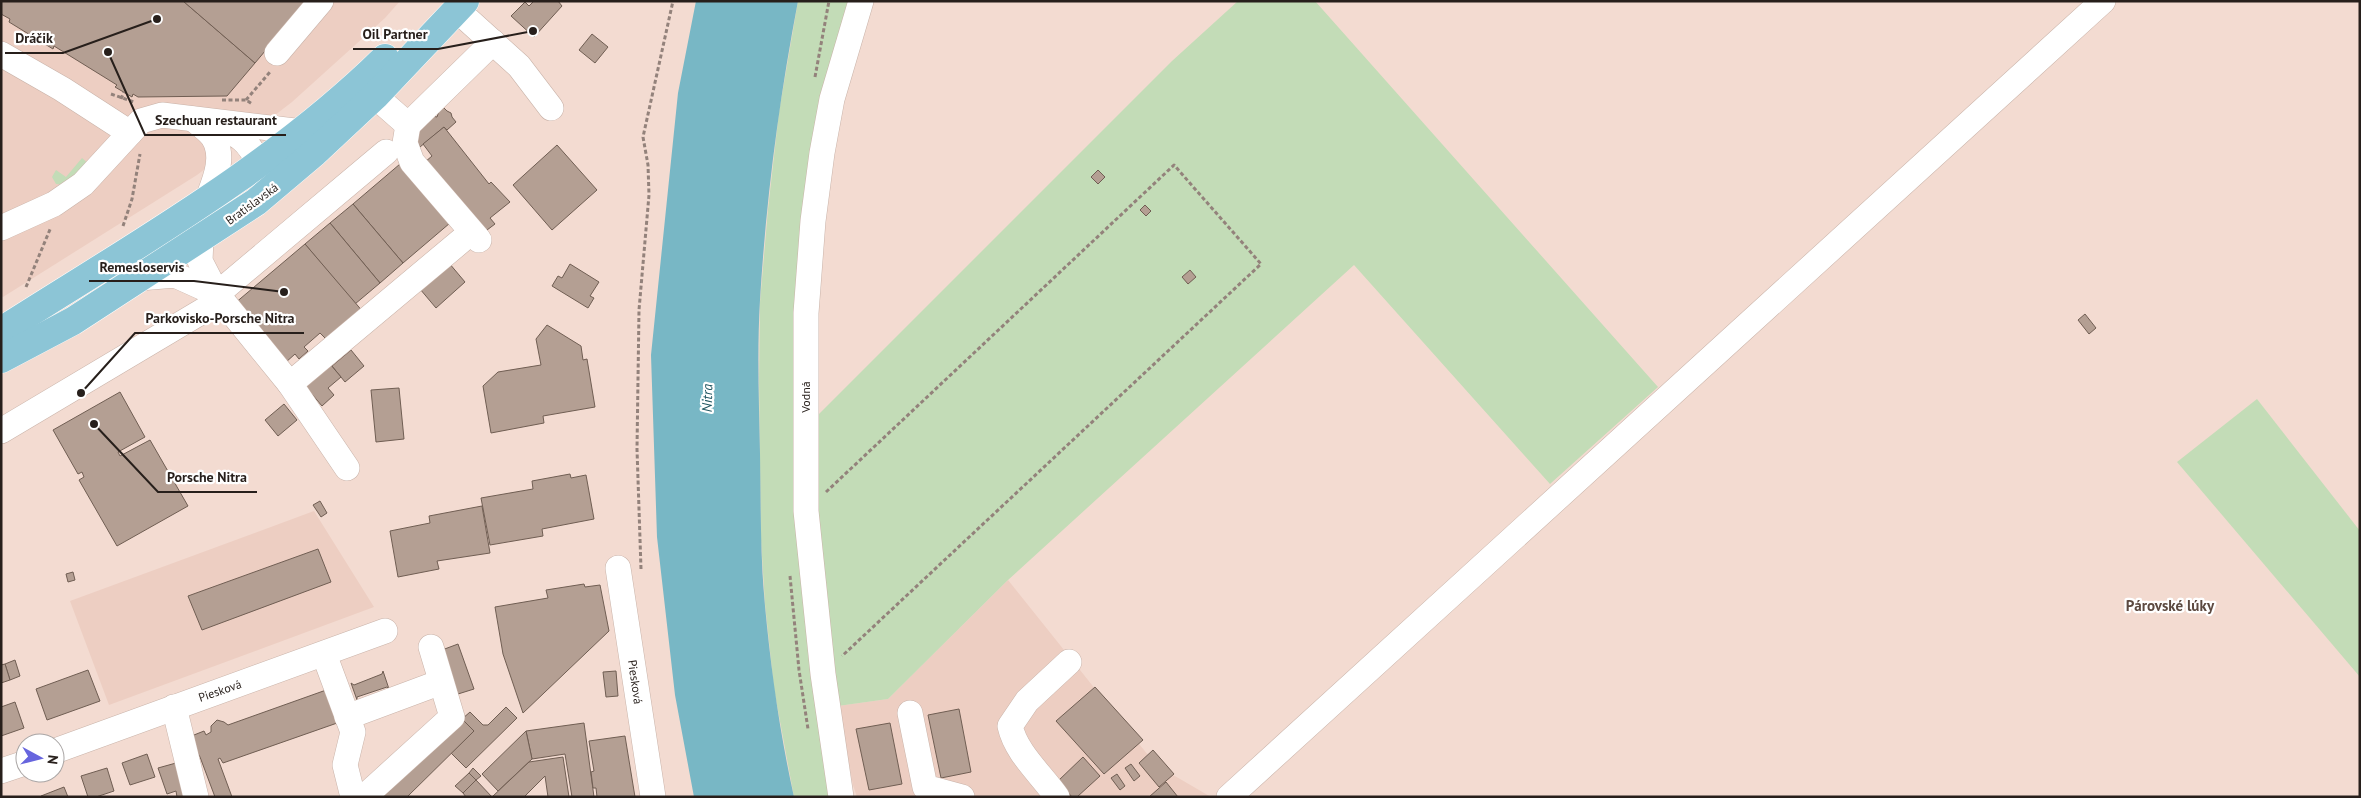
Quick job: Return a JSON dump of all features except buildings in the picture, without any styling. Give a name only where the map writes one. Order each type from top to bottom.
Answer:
[{"type":"main road","name":"Bratislavská","points":[[1,359],[73,321],[256,202],[287,177],[375,96],[454,4]]},
{"type":"main road","points":[[1,330],[207,201],[259,164],[303,132],[454,4]]},
{"type":"main road","points":[[140,278],[146,264],[248,193],[259,164]]},
{"type":"street","points":[[277,53],[321,1]]},
{"type":"street","name":"Vodná","points":[[841,797],[823,674],[806,511],[806,314],[813,221],[822,153],[832,98],[860,1]]},
{"type":"street","points":[[1229,797],[2103,1]]},
{"type":"street","points":[[454,4],[520,66],[551,108]]},
{"type":"street","points":[[290,384],[470,240],[412,162],[405,143],[408,125],[493,42]]},
{"type":"street","points":[[1,54],[62,89],[136,142]]},
{"type":"street","points":[[375,96],[408,125]]},
{"type":"street","points":[[1,228],[54,204],[83,184],[136,142],[141,121],[162,115],[303,132]]},
{"type":"street","points":[[192,119],[238,134],[254,152],[259,164]]},
{"type":"street","points":[[192,119],[213,138],[219,160],[216,178],[207,201]]},
{"type":"street","points":[[1,430],[211,306],[218,294],[386,152]]},
{"type":"street","points":[[201,239],[200,261],[218,294],[290,384],[347,468]]},
{"type":"street","points":[[140,278],[175,275],[218,294]]},
{"type":"street","name":"Piesková","points":[[630,569],[653,797]]},
{"type":"street","name":"Piesková","points":[[65,747],[385,631]]},
{"type":"street","points":[[364,797],[452,717],[431,647]]},
{"type":"street","points":[[324,654],[353,732],[345,765],[353,797]]},
{"type":"street","points":[[1057,797],[1025,756],[1013,737],[1010,726],[1026,700],[1069,662]]},
{"type":"street","points":[[347,717],[441,682]]},
{"type":"street","points":[[174,707],[196,797]]},
{"type":"street","points":[[910,713],[925,787],[962,797]]},
{"type":"street","points":[[1,771],[15,766]]},
{"type":"path","points":[[630,569],[637,449],[639,310],[649,195],[648,165],[643,137],[673,1]]},
{"type":"path","points":[[825,35],[829,1]]},
{"type":"path","points":[[246,100],[278,62],[277,53]]},
{"type":"path","points":[[103,91],[130,102],[139,102]]},
{"type":"path","points":[[122,99],[124,92]]},
{"type":"path","points":[[217,100],[246,100],[258,109]]},
{"type":"path","points":[[123,226],[132,199],[136,142]]},
{"type":"path","points":[[806,511],[1174,165],[1261,264],[823,674]]},
{"type":"path","points":[[26,287],[51,226]]},
{"type":"shaded area","points":[[1,1],[400,1],[385,18],[292,102],[197,175],[3,297],[1,296]]},
{"type":"shaded area","points":[[314,511],[374,607],[109,705],[70,601]]},
{"type":"shaded area","points":[[1008,580],[1156,765],[1211,797],[857,797],[838,706],[888,699]]},
{"type":"green space","points":[[798,1],[855,1],[802,300],[834,797],[794,797],[774,689],[765,604],[761,540],[760,302],[779,112]]},
{"type":"green space","points":[[1238,1],[1315,1],[1658,387],[1550,484],[1354,265],[1008,580],[888,699],[838,706],[808,425],[1172,61]]},
{"type":"green space","points":[[82,158],[91,166],[65,185],[56,184],[52,177],[56,170],[66,177]]},
{"type":"green space","points":[[2257,399],[2360,531],[2360,677],[2177,462]]},
{"type":"water","name":"Nitra","points":[[696,1],[798,1],[779,113],[770,188],[760,300],[758,357],[763,587],[776,702],[794,797],[694,797],[675,695],[657,537],[651,355],[678,93]]},
{"type":"place","name":"Dráčik","points":[[157,19]]},
{"type":"place","name":"Oil Partner","points":[[533,31]]},
{"type":"place","name":"Szechuan restaurant","points":[[108,52]]},
{"type":"place","name":"Remesloservis","points":[[284,292]]},
{"type":"place","name":"Parkovisko-Porsche Nitra","points":[[81,393]]},
{"type":"place","name":"Porsche Nitra","points":[[94,424]]},
{"type":"district","name":"Párovské lúky","points":[[2170,606]]}]
